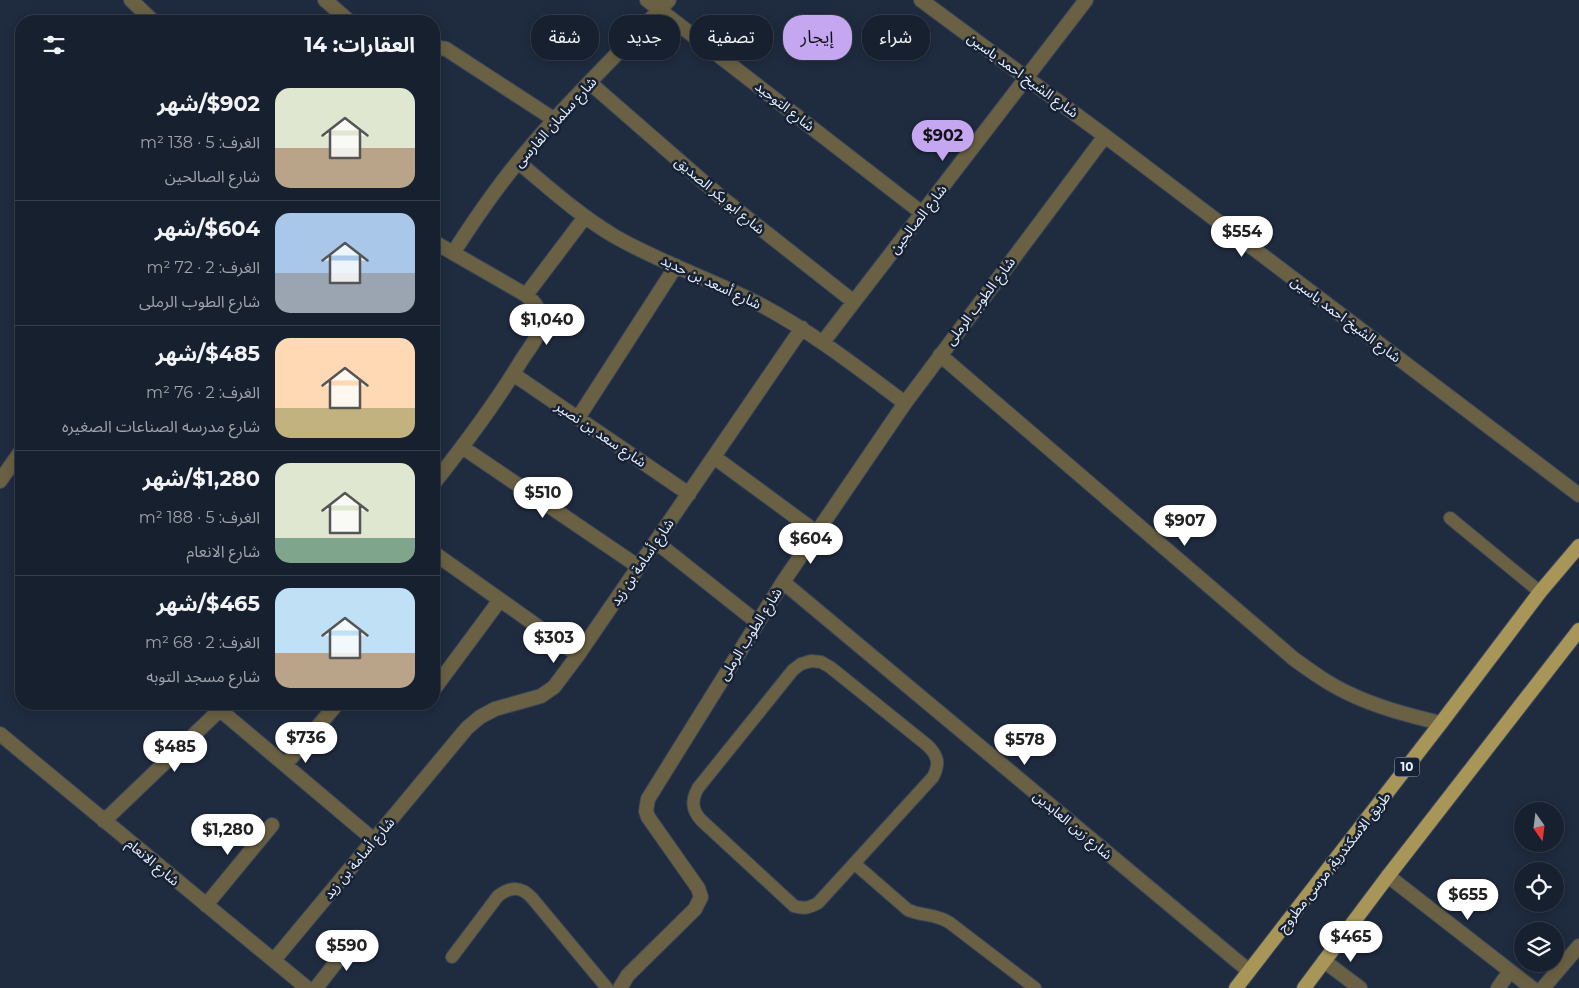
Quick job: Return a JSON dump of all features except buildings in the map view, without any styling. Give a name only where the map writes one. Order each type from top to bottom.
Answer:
[{"type":"main road","name":"طريق الاسكندرية, مرسى مطروح","points":[[1236,988],[1540,592],[1579,546]]},
{"type":"main road","points":[[1304,988],[1388,876],[1579,630]]},
{"type":"street","points":[[325,0],[342,15]]},
{"type":"street","name":"شارع التوحيد","points":[[647,0],[664,5],[922,213]]},
{"type":"street","name":"شارع الشيخ احمد ياسين","points":[[920,0],[1105,136],[1579,495]]},
{"type":"street","name":"شارع الصالحين","points":[[823,342],[1086,0]]},
{"type":"street","points":[[139,3],[148,15]]},
{"type":"street","name":"شارع سلمان الفارسى","points":[[453,253],[518,162],[555,120],[664,5]]},
{"type":"street","points":[[440,48],[446,49],[555,120]]},
{"type":"street","name":"شارع ابو بكر الصديق","points":[[590,83],[722,198],[854,302]]},
{"type":"street","name":"شارع الطوب الرملى","points":[[620,988],[628,975],[695,909],[701,897],[698,888],[648,817],[646,805],[648,799],[757,622],[904,403],[1105,136]]},
{"type":"street","name":"شارع أسعد بن حديد","points":[[518,162],[585,217],[615,236],[676,266],[719,284],[802,328],[904,403]]},
{"type":"street","points":[[526,295],[585,217]]},
{"type":"street","points":[[440,245],[533,300],[538,308],[540,317],[537,335],[513,374],[440,475]]},
{"type":"street","points":[[578,418],[676,266]]},
{"type":"street","name":"شارع أسامة بن زيد","points":[[274,960],[467,728],[480,717],[495,709],[542,696],[554,687],[640,567],[802,328]]},
{"type":"street","points":[[940,355],[1294,659],[1321,678],[1349,694],[1379,707],[1441,723]]},
{"type":"street","name":"شارع سعد بن نصير","points":[[513,374],[689,494]]},
{"type":"street","points":[[462,447],[640,567]]},
{"type":"street","points":[[714,457],[816,532]]},
{"type":"street","points":[[0,481],[15,460]]},
{"type":"street","points":[[656,542],[757,622]]},
{"type":"street","points":[[440,557],[578,656]]},
{"type":"street","name":"شارع زين العابدين","points":[[783,582],[1249,972]]},
{"type":"street","points":[[440,680],[500,600]]},
{"type":"street","points":[[104,821],[220,710]]},
{"type":"street","points":[[226,710],[285,765],[374,840]]},
{"type":"street","points":[[285,765],[332,710]]},
{"type":"street","name":"شارع الانعام","points":[[0,734],[307,988]]},
{"type":"street","points":[[206,905],[272,825]]},
{"type":"street","points":[[1388,876],[1532,988]]},
{"type":"street","points":[[316,988],[356,937]]},
{"type":"street","points":[[1543,988],[1579,946]]},
{"type":"street","points":[[1324,961],[1360,988]]},
{"type":"street","points":[[1498,988],[1510,971]]},
{"type":"lane","points":[[1450,518],[1540,592]]},
{"type":"lane","points":[[811,661],[821,662],[830,667],[927,744],[934,751],[937,760],[937,769],[933,776],[855,864],[811,908],[794,906],[702,820],[696,813],[693,805],[694,796],[698,788],[793,670],[801,664],[811,661]]},
{"type":"lane","points":[[855,864],[908,910],[943,918],[950,922],[1035,988]]},
{"type":"lane","points":[[452,957],[498,896],[506,890],[516,888],[525,891],[532,898],[607,988]]}]
